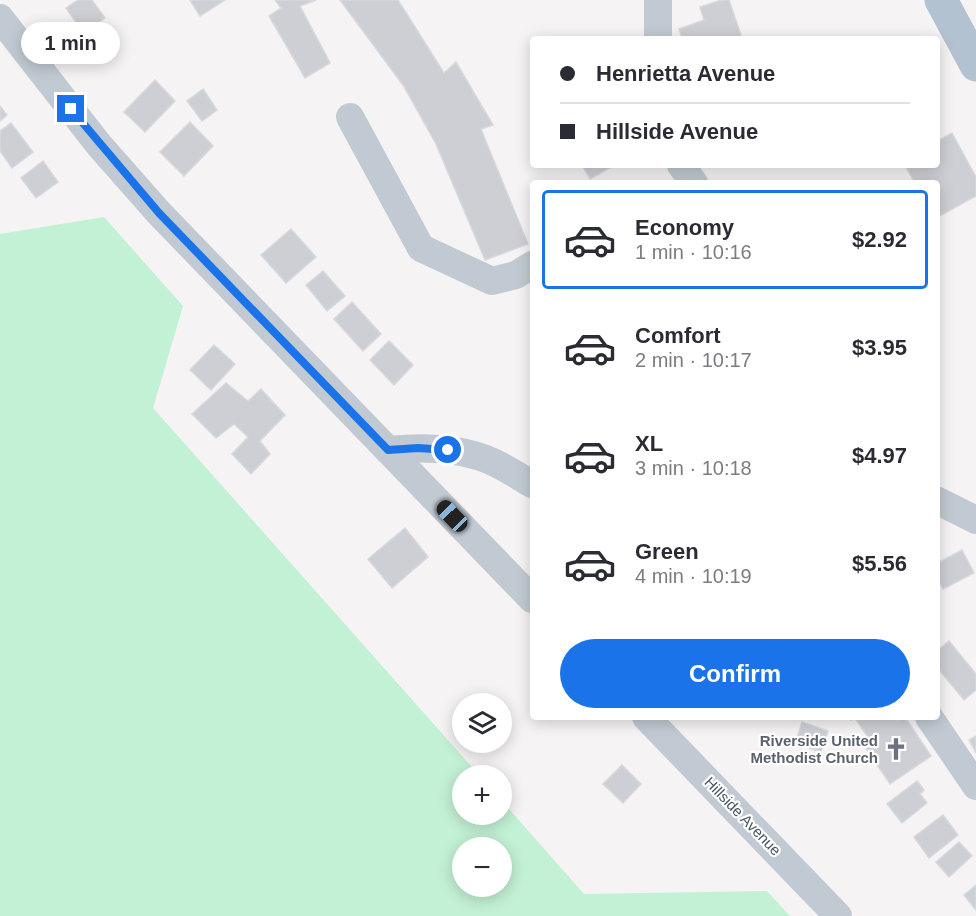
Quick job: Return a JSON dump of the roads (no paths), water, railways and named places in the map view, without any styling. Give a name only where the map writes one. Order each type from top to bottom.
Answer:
[{"type":"main road","points":[[941,0],[976,64]]},
{"type":"street","points":[[658,0],[658,36]]},
{"type":"street","points":[[0,18],[99,145],[159,213],[530,597]]},
{"type":"street","points":[[350,117],[421,248],[492,281],[516,275],[530,266]]},
{"type":"street","points":[[388,450],[418,448],[448,450],[487,459],[530,483]]},
{"type":"street","points":[[940,502],[976,520]]},
{"type":"street","name":"Hillside Avenue","points":[[649,720],[838,916]]},
{"type":"street","points":[[931,720],[976,786]]},
{"type":"place","name":"Riverside United Methodist Church","points":[[896,749]]}]
